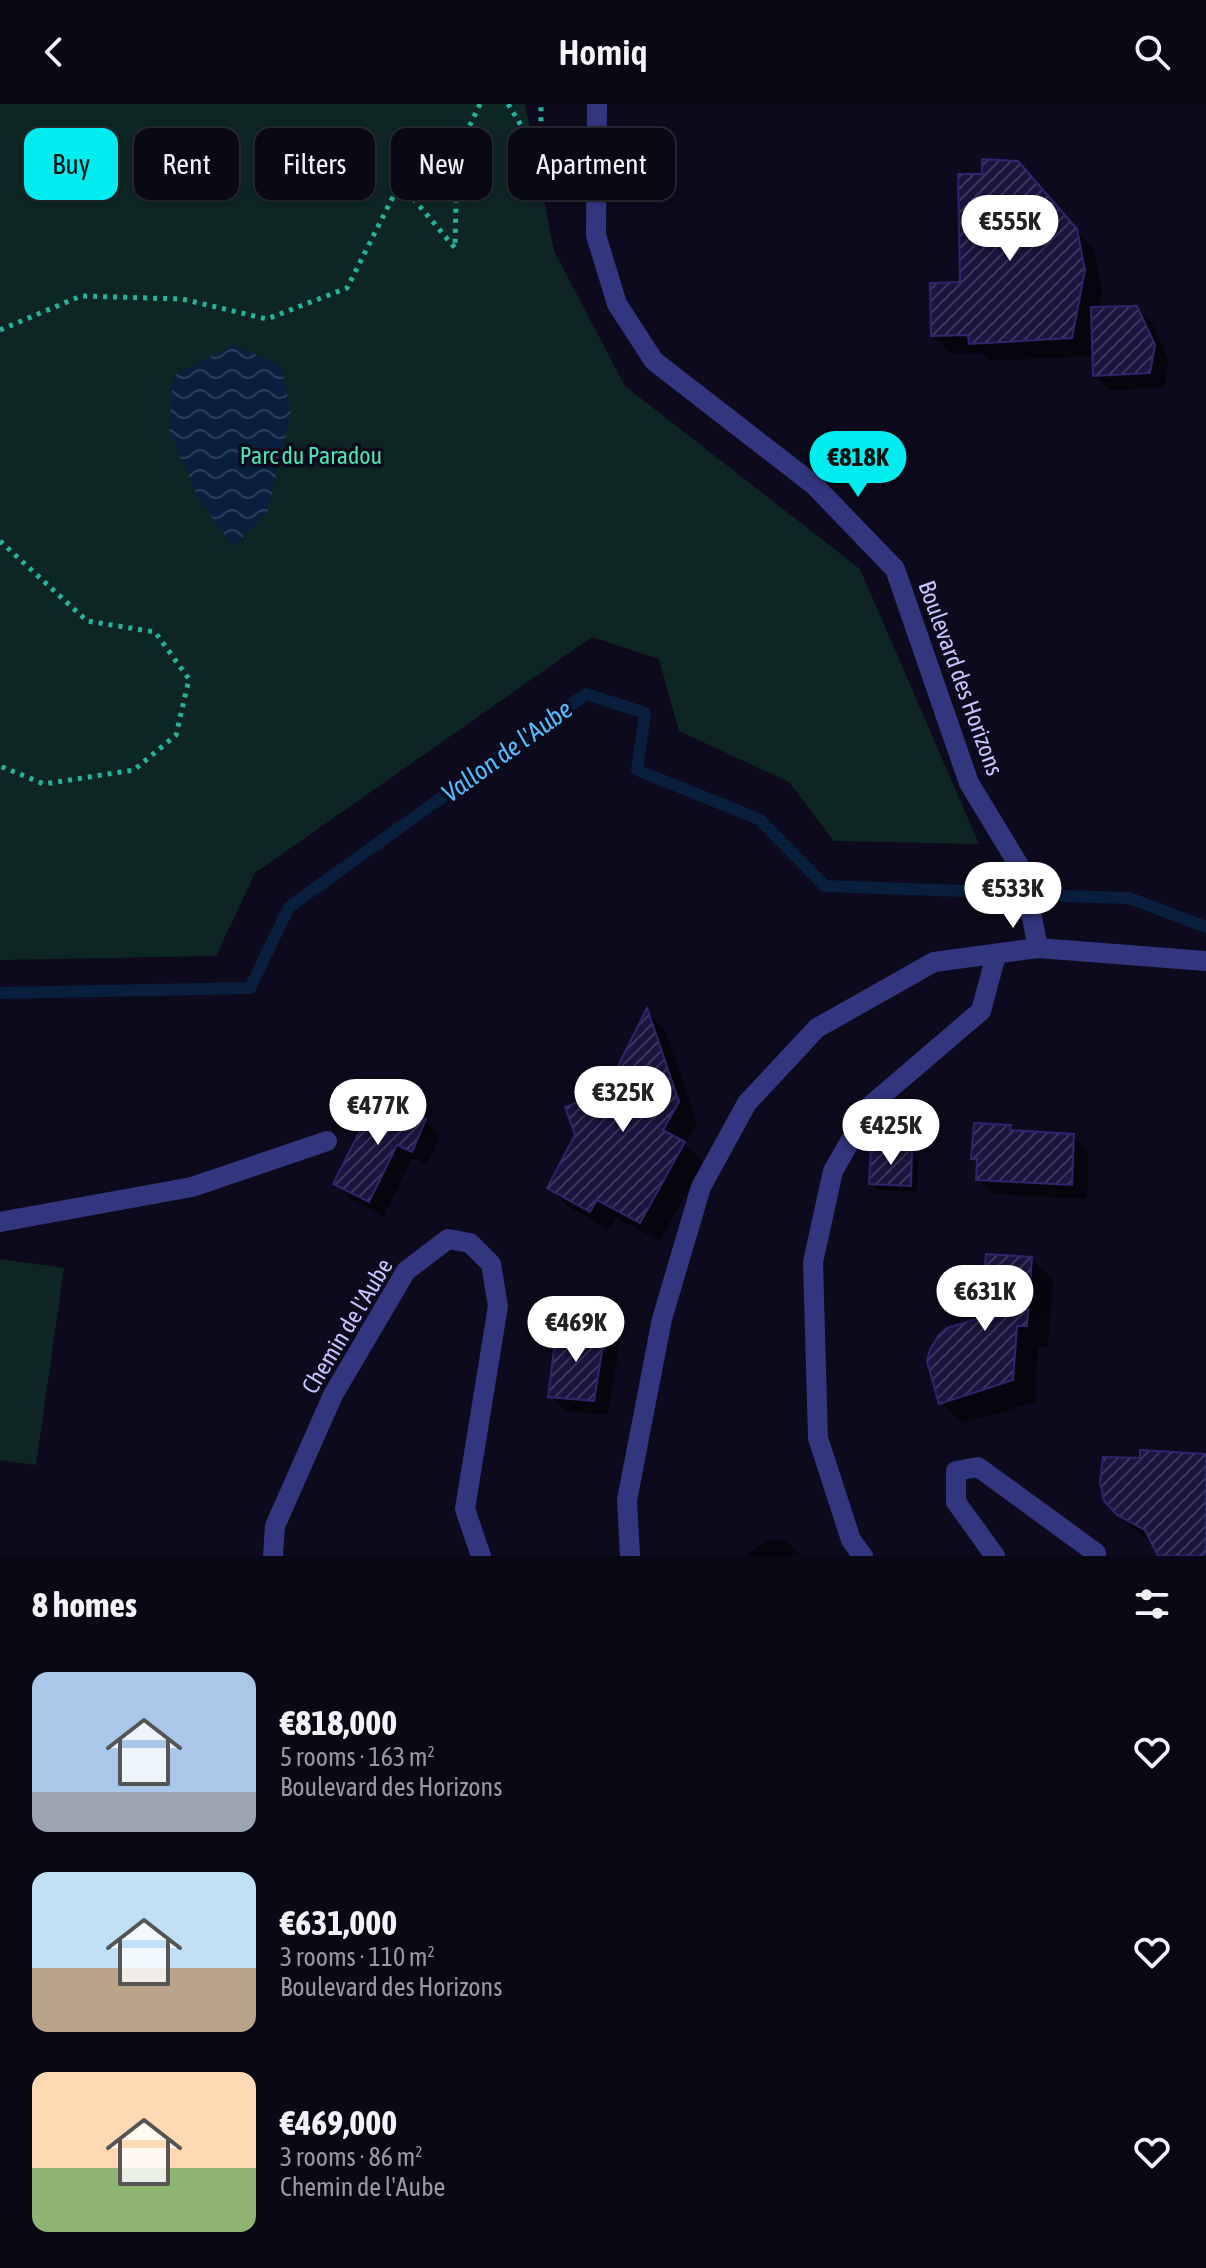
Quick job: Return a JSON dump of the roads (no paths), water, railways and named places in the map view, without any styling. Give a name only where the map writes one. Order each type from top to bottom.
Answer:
[{"type":"street","name":"Boulevard des Horizons","points":[[597,104],[596,235],[617,304],[654,361],[814,485],[895,569],[969,783],[1023,872],[1038,948]]},
{"type":"street","points":[[630,1556],[627,1500],[662,1319],[701,1187],[747,1103],[817,1028],[934,962],[1038,948],[1206,961]]},
{"type":"street","points":[[863,1556],[851,1540],[818,1438],[813,1262],[833,1171],[871,1105],[981,1011],[996,955]]},
{"type":"street","points":[[0,1222],[192,1187],[327,1141]]},
{"type":"street","name":"Chemin de l'Aube","points":[[273,1556],[275,1526],[333,1395],[406,1271],[448,1239],[470,1243],[491,1264],[498,1306],[465,1509],[481,1556]]},
{"type":"street","points":[[995,1556],[956,1502],[956,1471],[978,1467],[1096,1553]]},
{"type":"water","points":[[233,345],[281,365],[291,413],[267,513],[233,547],[197,495],[169,430],[173,376]]},
{"type":"waterway","name":"Vallon de l'Aube","points":[[0,993],[250,988],[289,907],[586,694],[645,713],[637,770],[759,819],[825,886],[991,892]]},
{"type":"waterway","points":[[1064,896],[1129,898],[1206,927]]},
{"type":"park label","name":"Parc du Paradou","points":[[311,455]]}]
